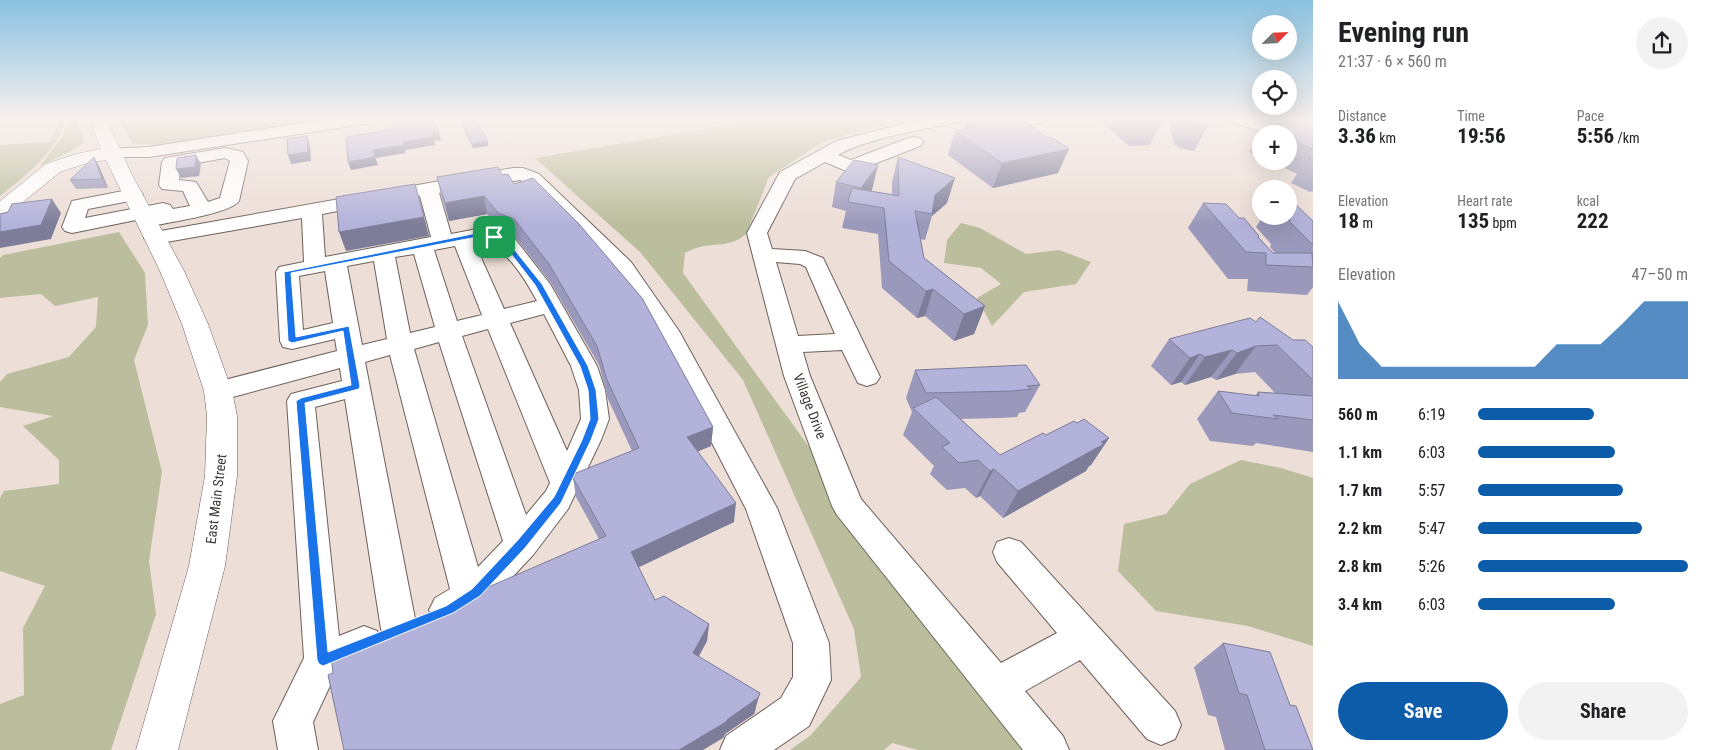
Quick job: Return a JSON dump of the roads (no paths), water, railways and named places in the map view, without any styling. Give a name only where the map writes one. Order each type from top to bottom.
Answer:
[{"type":"main road","points":[[3,208],[52,168],[74,160],[112,153]]},
{"type":"main road","name":"East Main Street","points":[[112,153],[195,324],[218,391],[222,416],[221,476],[208,566],[157,750]]},
{"type":"street","points":[[70,205],[72,227],[144,217],[199,204],[217,206],[229,201],[239,161],[237,156],[225,153],[171,162],[169,185],[189,186],[199,204]]},
{"type":"street","name":"Village Drive","points":[[828,153],[787,176],[757,233],[797,376],[848,506],[1049,750]]},
{"type":"street","points":[[144,217],[312,210],[513,174],[523,174],[532,178],[623,267],[667,331],[761,508],[811,643],[812,680],[795,712],[740,750]]},
{"type":"street","points":[[428,189],[443,241],[448,332],[521,544]]},
{"type":"street","points":[[3,208],[33,205]]},
{"type":"street","points":[[312,210],[325,264],[346,328],[399,630]]},
{"type":"street","points":[[323,660],[450,609],[476,592],[521,544],[557,500],[587,440],[595,419],[592,390],[584,366],[539,284],[507,244],[494,237],[477,235],[288,272],[292,341],[346,328]]},
{"type":"street","points":[[443,241],[495,320],[565,482]]},
{"type":"street","points":[[383,253],[400,344],[468,597]]},
{"type":"street","points":[[763,255],[804,258],[815,263],[867,377]]},
{"type":"street","points":[[218,391],[550,305]]},
{"type":"street","points":[[789,345],[850,342]]},
{"type":"street","points":[[290,740],[323,660],[301,401],[356,386]]},
{"type":"street","points":[[1009,552],[1162,724]]},
{"type":"street","points":[[996,686],[1084,638]]}]
